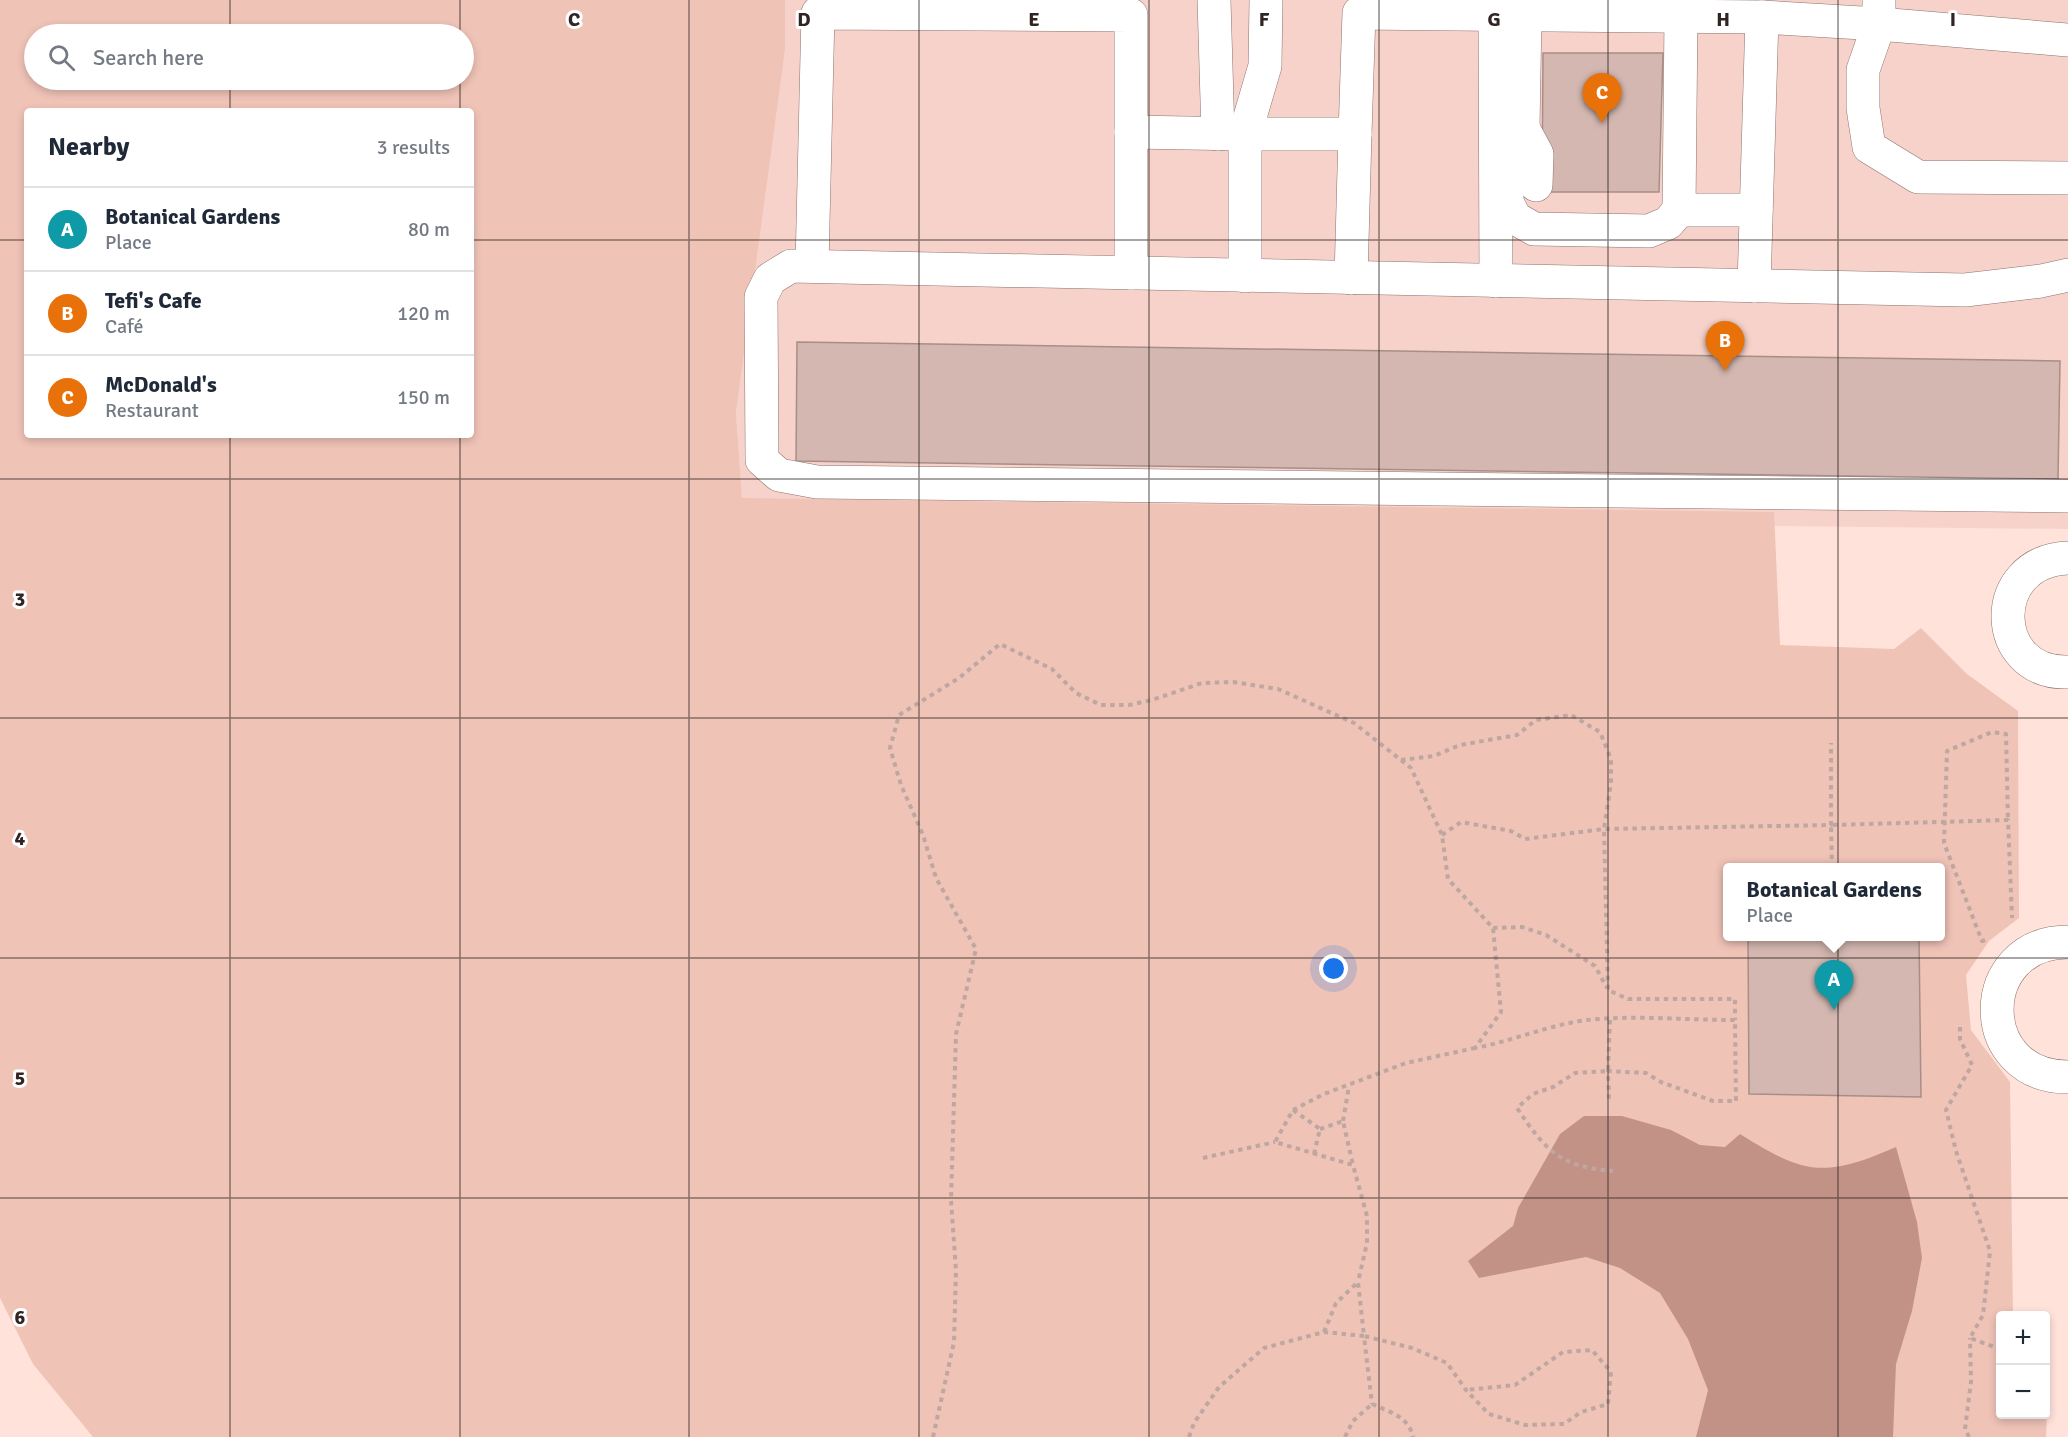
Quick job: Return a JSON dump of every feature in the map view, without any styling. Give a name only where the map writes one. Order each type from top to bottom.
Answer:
[{"type":"lane","points":[[1214,0],[1232,134],[1245,276]]},
{"type":"lane","points":[[1232,134],[1265,66],[1266,0]]},
{"type":"lane","points":[[1351,278],[1359,12],[1510,16],[1762,17],[1879,12],[2068,40]]},
{"type":"lane","points":[[1879,12],[1863,70],[1863,108],[1869,147],[1918,177],[2068,178]]},
{"type":"lane","points":[[812,266],[818,13],[1131,15],[1131,273]]},
{"type":"lane","points":[[1510,16],[1523,128],[1537,154],[1522,188],[1507,202],[1515,218],[1534,229],[1649,231],[1668,224],[1679,210],[1681,17]]},
{"type":"lane","points":[[1496,281],[1510,16]]},
{"type":"lane","points":[[1754,286],[1762,17]]},
{"type":"lane","points":[[1131,132],[1355,134]]},
{"type":"lane","points":[[1679,210],[1756,210]]},
{"type":"lane","points":[[2068,275],[2041,282],[1965,290],[791,266],[770,279],[762,297],[762,459],[779,475],[818,482],[2068,496]]},
{"type":"lane","points":[[2068,558],[2052,558],[2034,566],[2019,579],[2009,597],[2007,617],[2011,637],[2022,654],[2038,667],[2057,672],[2068,672]]},
{"type":"lane","points":[[2068,942],[2053,942],[2031,950],[2012,965],[2000,986],[1996,1009],[2000,1033],[2012,1054],[2030,1069],[2053,1077],[2068,1077]]},
{"type":"path","points":[[933,1437],[941,1412],[954,1342],[956,1271],[951,1200],[956,1034],[976,949],[936,878],[923,835],[901,784],[890,748],[899,715],[959,678],[1000,644],[1052,669],[1076,693],[1101,705],[1129,705],[1152,700],[1202,683],[1233,682],[1278,689],[1354,723],[1411,768],[1442,835],[1448,879],[1493,928],[1502,1012],[1475,1048]]},
{"type":"path","points":[[1401,760],[1434,756],[1460,745],[1517,735],[1536,720],[1571,715],[1600,732],[1611,759],[1611,783],[1604,829],[1608,990]]},
{"type":"path","points":[[1982,941],[1944,843],[1943,822],[1947,751],[1992,732],[2006,734],[2012,918],[2004,924]]},
{"type":"path","points":[[1831,743],[1832,863]]},
{"type":"path","points":[[1442,835],[1461,822],[1511,831],[1525,839],[1604,829],[2008,820]]},
{"type":"path","points":[[1493,928],[1522,927],[1546,935],[1594,966],[1608,990],[1628,999],[1735,999],[1736,1101],[1713,1101],[1660,1082],[1646,1073],[1608,1071],[1575,1073],[1533,1094],[1517,1108],[1533,1133],[1550,1151],[1584,1169],[1613,1171]]},
{"type":"path","points":[[1977,951],[1982,941],[1990,936]]},
{"type":"path","points":[[1961,1019],[1960,1039],[1972,1065],[1946,1110],[1956,1151],[1990,1251],[1983,1315],[1970,1338],[1971,1382],[1965,1429],[1969,1437]]},
{"type":"path","points":[[1275,1142],[1293,1110],[1324,1094],[1406,1064],[1509,1042],[1541,1029],[1588,1020],[1735,1020]]},
{"type":"path","points":[[1609,1100],[1610,1020]]},
{"type":"path","points":[[1349,1086],[1343,1121],[1366,1216],[1366,1243],[1358,1282],[1372,1404]]},
{"type":"path","points":[[1293,1110],[1320,1129]]},
{"type":"path","points":[[1320,1129],[1343,1121]]},
{"type":"path","points":[[1314,1154],[1320,1129]]},
{"type":"path","points":[[1203,1158],[1275,1142],[1353,1165]]},
{"type":"path","points":[[1324,1332],[1336,1304],[1358,1282]]},
{"type":"path","points":[[1189,1437],[1194,1423],[1219,1386],[1264,1348],[1324,1332],[1364,1336],[1412,1348],[1447,1364],[1466,1390],[1489,1414],[1525,1425],[1564,1424],[1581,1412],[1608,1404],[1611,1372],[1592,1350],[1563,1352],[1515,1384],[1466,1390]]},
{"type":"path","points":[[1970,1338],[1996,1347]]},
{"type":"path","points":[[1345,1437],[1353,1421],[1372,1404]]},
{"type":"path","points":[[1372,1404],[1398,1416],[1411,1427],[1413,1437]]},
{"type":"shaded area","points":[[0,0],[785,0],[785,50],[736,413],[742,498],[1774,512],[1780,645],[1894,649],[1921,628],[1967,674],[2018,711],[2019,918],[1989,941],[1966,975],[1971,1030],[2010,1082],[2013,1311],[1996,1311],[1996,1419],[2047,1419],[2046,1437],[93,1437],[33,1364],[0,1298]]},
{"type":"shaded area","points":[[785,0],[2068,0],[2068,529],[743,515],[736,413],[785,50]]},
{"type":"shaded area","points":[[1584,1116],[1622,1116],[1671,1130],[1700,1145],[1725,1147],[1740,1134],[1782,1158],[1816,1168],[1851,1164],[1896,1147],[1917,1222],[1922,1258],[1912,1311],[1896,1364],[1893,1437],[1696,1437],[1708,1390],[1688,1339],[1660,1293],[1620,1268],[1586,1257],[1479,1278],[1468,1261],[1513,1226],[1518,1208],[1560,1134]]},
{"type":"building","points":[[1543,53],[1663,53],[1659,192],[1542,192]]},
{"type":"building","points":[[797,342],[2060,361],[2058,479],[796,461]]},
{"type":"building","points":[[1748,941],[1919,941],[1921,1097],[1749,1094]]},
{"type":"place","name":"McDonald's","points":[[1602,123]]},
{"type":"place","name":"Tefi's Cafe","points":[[1725,371]]},
{"type":"place","name":"Botanical Gardens","points":[[1834,1010]]}]
